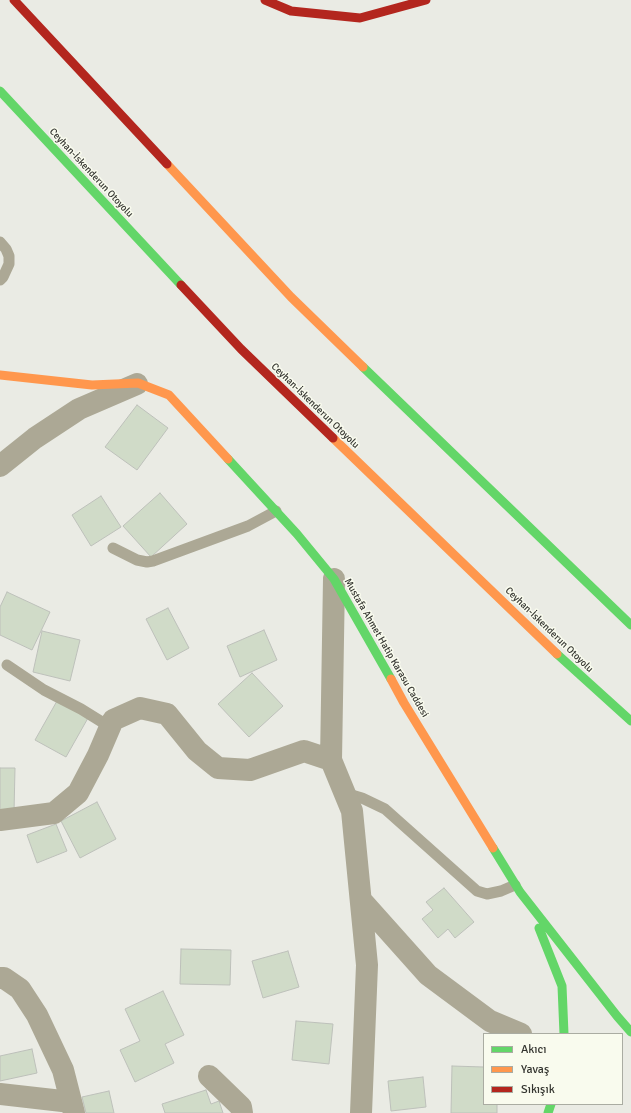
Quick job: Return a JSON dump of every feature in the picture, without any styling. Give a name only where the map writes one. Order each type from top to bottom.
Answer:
[{"type":"main road","points":[[14,0],[291,297],[631,625]]},
{"type":"main road","points":[[265,0],[292,11],[360,18],[426,0]]},
{"type":"main road","name":"Ceyhan-İskenderun Otoyolu","points":[[0,91],[241,350],[577,673],[631,721]]},
{"type":"main road","name":"Mustafa Ahmet Hatip Karasu Caddesi","points":[[0,375],[92,385],[138,383],[169,395],[297,534],[334,579],[404,703],[517,888],[631,1032]]},
{"type":"main road","points":[[517,888],[538,924],[562,986],[564,1033]]},
{"type":"street","points":[[0,466],[35,438],[79,409],[138,383]]},
{"type":"street","points":[[334,579],[331,760],[352,810],[367,965],[361,1113]]},
{"type":"street","points":[[0,820],[54,813],[78,793],[98,755],[113,720],[140,708],[167,714],[197,751],[218,768],[250,770],[304,751],[331,760]]},
{"type":"street","points":[[361,900],[428,975],[490,1020],[519,1033]]},
{"type":"street","points":[[0,978],[4,978],[20,989],[37,1015],[63,1070],[73,1107],[0,1094]]},
{"type":"street","points":[[209,1076],[241,1107],[242,1113]]},
{"type":"lane","points":[[0,242],[6,249],[9,256],[9,264],[0,280]]},
{"type":"lane","points":[[113,548],[137,560],[147,562],[153,561],[248,526],[276,511]]},
{"type":"lane","points":[[7,665],[44,690],[81,709],[110,727]]},
{"type":"lane","points":[[345,793],[362,798],[385,810],[477,892],[487,894],[517,888]]},
{"type":"building","points":[[137,405],[168,428],[137,470],[105,447]]},
{"type":"building","points":[[160,493],[187,524],[151,557],[123,526]]},
{"type":"building","points":[[101,496],[121,527],[91,546],[72,515]]},
{"type":"building","points":[[7,592],[50,612],[32,650],[0,635],[0,607]]},
{"type":"building","points":[[168,608],[189,648],[167,660],[146,619]]},
{"type":"building","points":[[264,630],[277,660],[240,677],[227,646]]},
{"type":"building","points":[[42,631],[80,640],[70,681],[33,672]]},
{"type":"building","points":[[252,673],[283,706],[249,737],[218,704]]},
{"type":"building","points":[[57,701],[88,718],[66,757],[35,740]]},
{"type":"building","points":[[0,768],[15,768],[14,813],[0,812]]},
{"type":"building","points":[[97,802],[116,839],[80,858],[61,821]]},
{"type":"building","points":[[56,824],[67,851],[37,863],[27,835]]},
{"type":"building","points":[[444,888],[474,922],[455,938],[448,929],[438,938],[422,919],[433,910],[426,902]]},
{"type":"building","points":[[181,949],[231,950],[230,985],[180,984]]},
{"type":"building","points":[[288,951],[299,987],[263,998],[252,961]]},
{"type":"building","points":[[163,991],[184,1035],[165,1044],[174,1063],[135,1082],[120,1050],[140,1041],[125,1009]]},
{"type":"building","points":[[296,1021],[333,1024],[329,1064],[292,1060]]},
{"type":"building","points":[[32,1049],[37,1073],[0,1081],[0,1056]]},
{"type":"building","points":[[452,1066],[483,1067],[483,1105],[497,1105],[497,1113],[451,1113]]},
{"type":"building","points":[[423,1077],[426,1107],[391,1111],[388,1081]]},
{"type":"building","points":[[206,1090],[211,1104],[219,1101],[223,1113],[165,1113],[162,1104]]},
{"type":"building","points":[[109,1091],[114,1113],[86,1113],[82,1097]]},
{"type":"traffic: fast","points":[[0,91],[181,285]]},
{"type":"traffic: fast","points":[[363,367],[631,625]]},
{"type":"traffic: fast","points":[[228,459],[297,534],[334,579],[391,679]]},
{"type":"traffic: fast","points":[[557,654],[631,721]]},
{"type":"traffic: fast","points":[[493,848],[520,892],[631,1032]]},
{"type":"traffic: fast","points":[[539,928],[562,986],[564,1033]]},
{"type":"traffic: fast","points":[[548,1113],[551,1105]]},
{"type":"traffic: slow","points":[[167,164],[291,297],[363,367]]},
{"type":"traffic: slow","points":[[0,375],[92,385],[138,383],[169,395],[228,459]]},
{"type":"traffic: slow","points":[[333,438],[557,654]]},
{"type":"traffic: slow","points":[[391,679],[404,703],[493,848]]},
{"type":"traffic: jam","points":[[14,0],[167,164]]},
{"type":"traffic: jam","points":[[265,0],[291,11],[360,18],[426,0]]},
{"type":"traffic: jam","points":[[181,285],[241,349],[333,438]]}]
